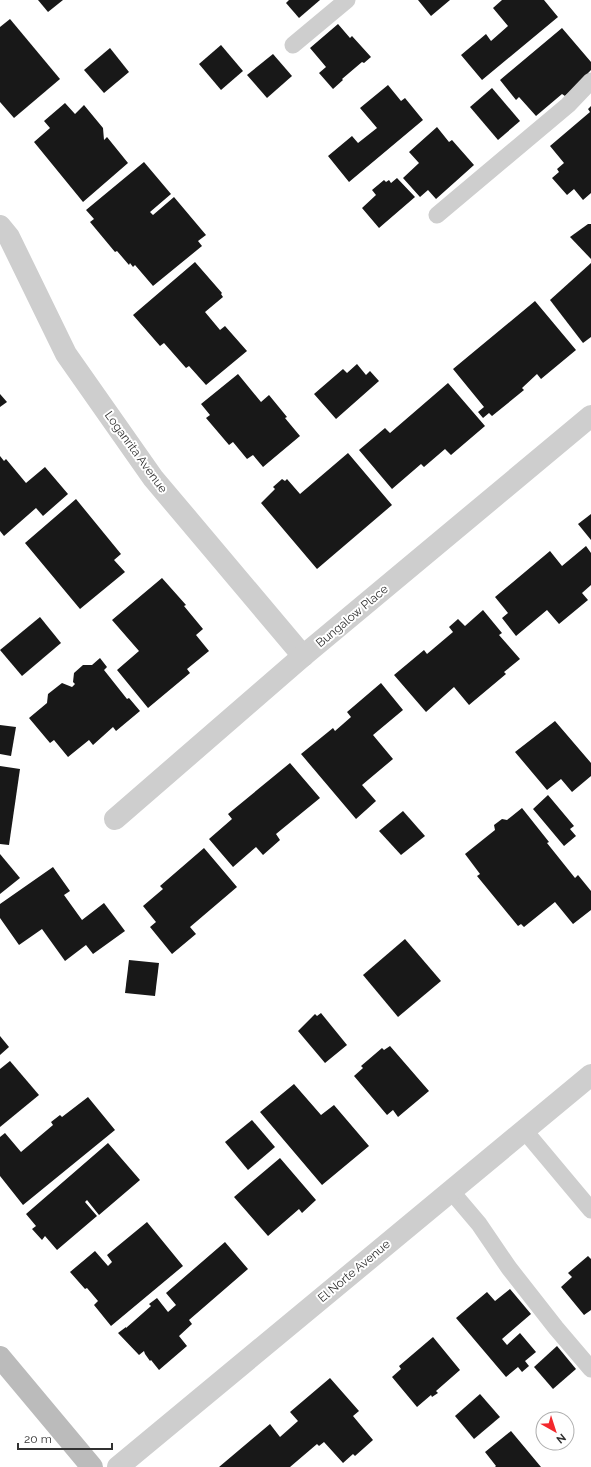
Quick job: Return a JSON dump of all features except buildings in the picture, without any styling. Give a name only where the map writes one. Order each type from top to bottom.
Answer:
[{"type":"street","name":"Loganrita Avenue","points":[[0,226],[9,237],[66,354],[153,478],[303,656]]},
{"type":"street","name":"Bungalow Place","points":[[115,819],[303,656],[591,416]]},
{"type":"street","name":"El Norte Avenue","points":[[118,1467],[591,1075]]},
{"type":"street","points":[[0,1357],[92,1467]]},
{"type":"lane","points":[[293,45],[347,0]]},
{"type":"lane","points":[[437,215],[568,105],[591,81]]},
{"type":"lane","points":[[524,1130],[591,1210]]},
{"type":"lane","points":[[451,1191],[479,1224],[510,1268],[556,1328],[591,1369]]}]
